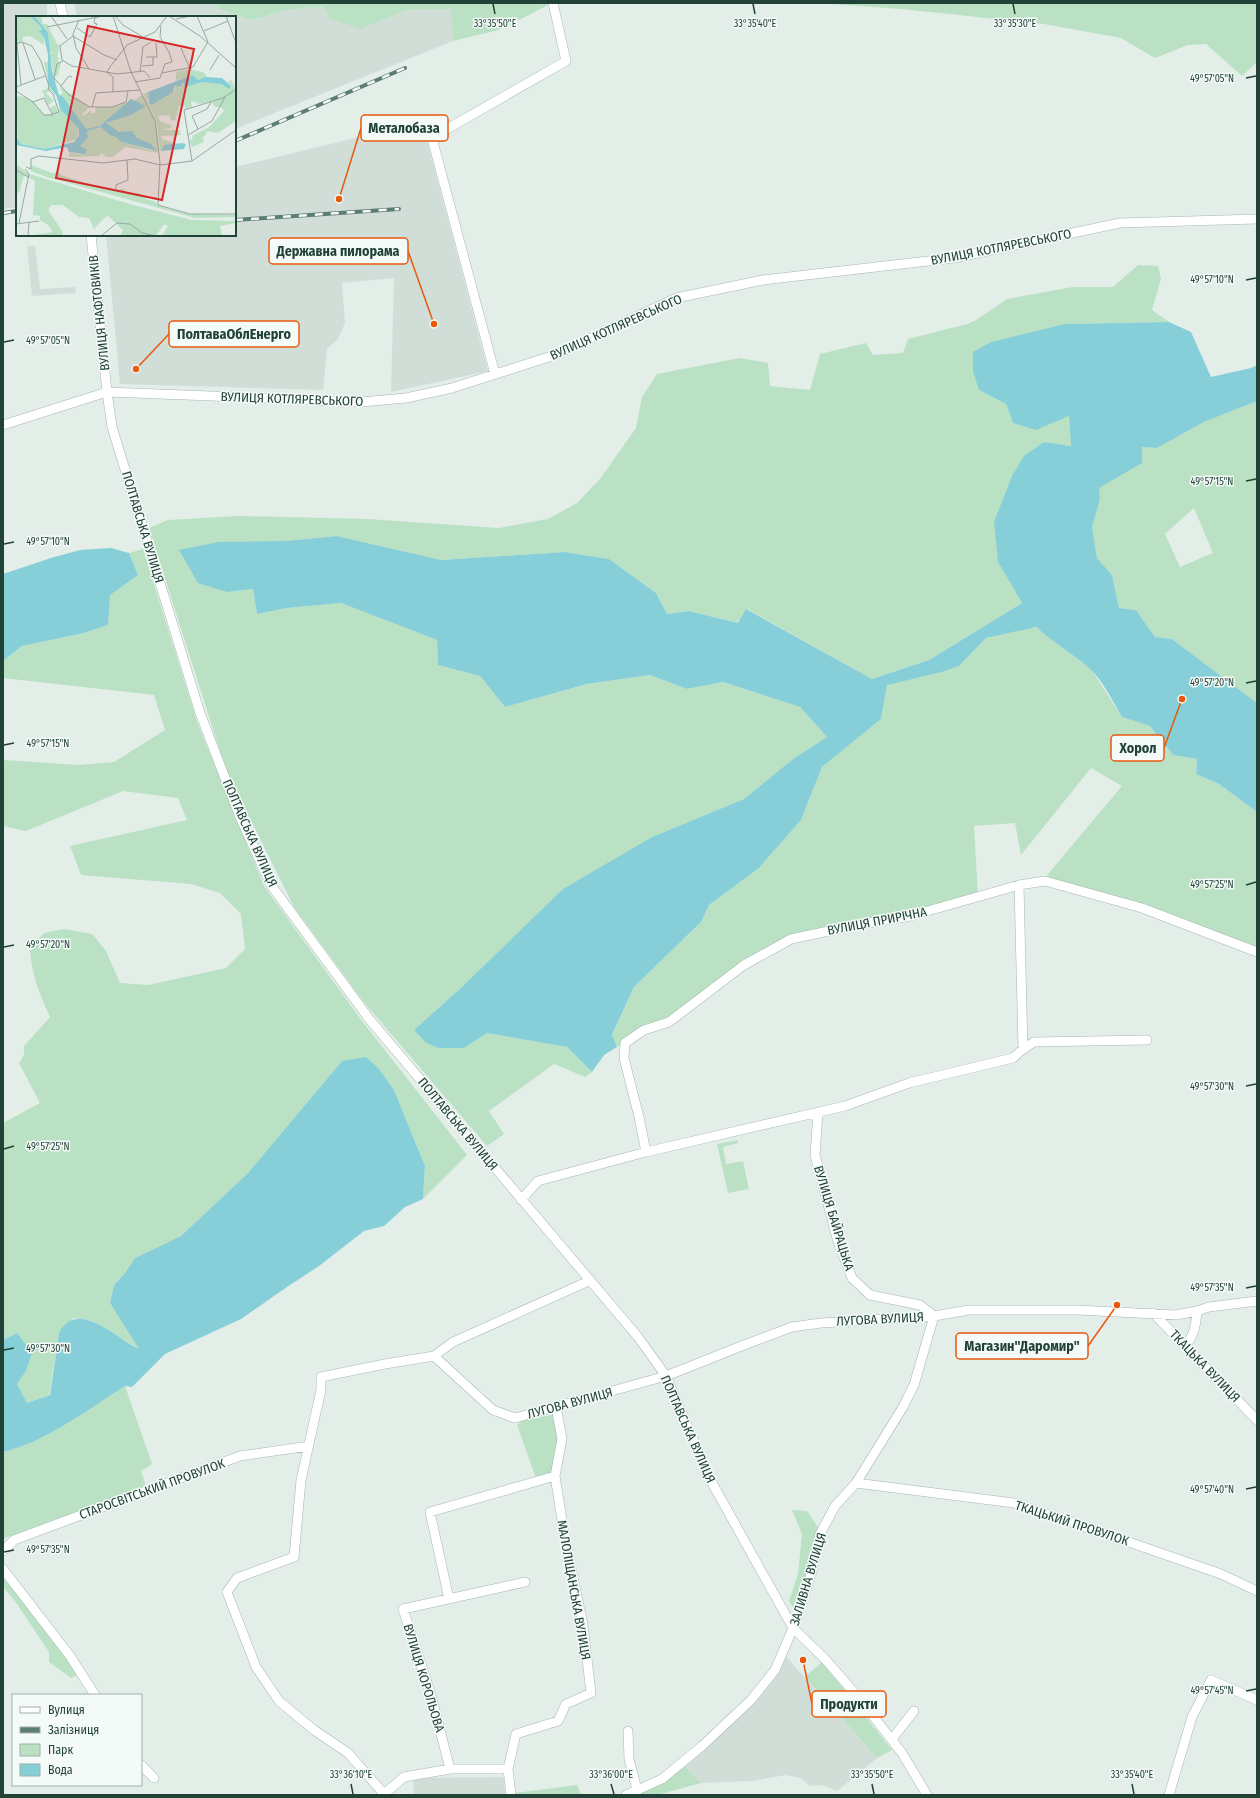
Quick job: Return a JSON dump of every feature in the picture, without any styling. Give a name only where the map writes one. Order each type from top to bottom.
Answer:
[{"type":"street","points":[[60,3],[63,16]]},
{"type":"street","points":[[495,374],[433,142],[440,133],[566,61],[553,3]]},
{"type":"street","name":"ВУЛИЦЯ КОТЛЯРЕВСЬКОГО","points":[[3,425],[107,392],[361,402],[420,395],[452,388],[555,355],[676,298],[763,280],[954,258],[1120,223],[1257,218]]},
{"type":"street","name":"ВУЛИЦЯ НАФТОВИКІВ","points":[[91,236],[107,392]]},
{"type":"street","name":"ПОЛТАВСЬКА ВУЛИЦЯ","points":[[107,392],[112,427],[200,713],[240,817],[271,885],[370,1020],[589,1281],[638,1337],[666,1376],[711,1481],[793,1628],[825,1659],[860,1698],[902,1753],[927,1795]]},
{"type":"street","name":"ВУЛИЦЯ ПРИРІЧНА","points":[[646,1152],[624,1058],[625,1043],[644,1030],[669,1022],[744,965],[791,939],[857,925],[910,916],[1019,885],[1045,881],[1142,908],[1257,952]]},
{"type":"street","points":[[1019,885],[1023,1049]]},
{"type":"street","points":[[521,1200],[538,1181],[646,1152],[845,1106],[909,1083],[1012,1058],[1034,1042],[1147,1040]]},
{"type":"street","name":"ВУЛИЦЯ БАЙРАЦЬКА","points":[[818,1112],[815,1155],[838,1242],[852,1278],[870,1295],[920,1305],[934,1316]]},
{"type":"street","points":[[508,1769],[450,1769],[404,1777],[385,1794],[348,1753],[314,1730],[279,1701],[256,1667],[227,1592],[237,1578],[294,1557],[301,1480],[321,1390],[322,1377],[434,1356],[453,1342],[589,1281]]},
{"type":"street","name":"ЛУГОВА ВУЛИЦЯ","points":[[434,1356],[493,1410],[515,1418],[666,1376],[744,1345],[792,1328],[820,1323],[934,1316],[969,1310],[1077,1310],[1176,1315],[1209,1307],[1257,1301]]},
{"type":"street","points":[[1185,1346],[1191,1338],[1196,1325],[1197,1311]]},
{"type":"street","name":"ТКАЦЬКА ВУЛИЦЯ","points":[[1153,1313],[1257,1420]]},
{"type":"street","name":"ЗАЛИВНА ВУЛИЦЯ","points":[[626,1795],[636,1793],[662,1779],[702,1746],[751,1700],[775,1670],[793,1628],[812,1571],[820,1534],[835,1506],[856,1484],[903,1407],[914,1385],[934,1316]]},
{"type":"street","name":"МАЛОЛІЩАНСЬКА ВУЛИЦЯ","points":[[511,1795],[508,1769],[516,1734],[558,1722],[566,1704],[591,1693],[583,1624],[565,1539],[555,1476],[562,1439],[556,1407]]},
{"type":"street","name":"СТАРОСВІТСЬКИЙ ПРОВУЛОК","points":[[3,1551],[14,1540],[240,1456],[309,1446]]},
{"type":"street","points":[[449,1599],[430,1512],[555,1476]]},
{"type":"street","name":"ТКАЦЬКИЙ ПРОВУЛОК","points":[[856,1484],[1014,1503],[1097,1530],[1221,1574],[1257,1591]]},
{"type":"street","points":[[3,1569],[70,1656],[94,1694]]},
{"type":"street","name":"ВУЛИЦЯ КОРОЛЬОВА","points":[[450,1769],[431,1696],[403,1609],[525,1582]]},
{"type":"street","points":[[1169,1795],[1192,1717],[1211,1680],[1257,1700]]},
{"type":"street","points":[[892,1739],[914,1711]]},
{"type":"street","points":[[628,1731],[629,1759],[636,1793]]},
{"type":"street","points":[[142,1766],[154,1778]]},
{"type":"shaded area","points":[[3,3],[47,3],[47,16],[16,16],[16,207],[3,209]]},
{"type":"shaded area","points":[[74,3],[213,3],[222,10],[251,20],[287,10],[323,6],[361,29],[407,10],[452,9],[453,41],[236,129],[236,16],[77,16]]},
{"type":"shaded area","points":[[416,123],[427,141],[488,371],[391,392],[394,278],[342,283],[345,323],[338,339],[327,349],[323,390],[120,384],[106,236],[236,236],[236,167]]},
{"type":"shaded area","points":[[27,246],[35,246],[40,289],[75,287],[76,293],[32,296]]},
{"type":"shaded area","points":[[782,1652],[877,1758],[837,1791],[822,1785],[810,1786],[800,1778],[786,1775],[753,1781],[701,1783],[681,1763],[751,1700]]},
{"type":"shaded area","points":[[504,1777],[505,1795],[414,1795],[413,1778]]},
{"type":"green space","points":[[213,3],[552,3],[499,30],[453,41],[451,9],[407,10],[361,29],[330,19],[323,6],[287,10],[251,20],[222,10]]},
{"type":"green space","points":[[818,3],[1257,3],[1257,62],[1242,76],[1206,44],[1188,45],[1155,58],[1121,38],[1044,24],[901,9]]},
{"type":"green space","points":[[1138,265],[1158,266],[1161,279],[1152,310],[1169,322],[1065,324],[979,390],[1006,404],[1013,423],[1036,429],[1069,416],[1071,446],[1044,442],[998,562],[1022,603],[929,660],[872,679],[747,609],[738,623],[690,611],[667,614],[656,593],[609,559],[565,552],[441,560],[337,536],[285,541],[227,592],[253,589],[257,614],[287,608],[341,603],[437,640],[438,665],[480,676],[505,707],[588,684],[650,675],[687,689],[723,682],[800,707],[827,737],[793,759],[744,799],[652,837],[463,986],[414,1030],[425,1042],[464,1048],[487,1033],[567,1047],[592,1072],[585,1077],[554,1064],[489,1111],[504,1134],[487,1146],[363,1001],[294,907],[226,770],[149,528],[168,520],[239,516],[368,519],[499,528],[548,519],[577,503],[600,479],[636,428],[642,397],[657,374],[740,358],[768,363],[770,386],[810,390],[820,354],[866,343],[873,355],[903,353],[908,339],[967,324],[976,320],[1007,299],[1073,287],[1113,287]]},
{"type":"green space","points":[[1257,401],[1257,703],[1172,639],[1155,637],[1136,610],[1119,608],[1112,575],[1097,558],[1092,527],[1100,500],[1098,488],[1142,463],[1142,447],[1157,448],[1204,422]],"holes":[[[1194,508],[1213,553],[1180,567],[1165,534]]]},
{"type":"green space","points":[[143,549],[197,722],[264,886],[362,1021],[467,1155],[423,1199],[425,1166],[394,1090],[342,1061],[248,1173],[181,1236],[135,1258],[125,1273],[114,1285],[110,1303],[140,1350],[90,1320],[73,1318],[59,1333],[49,1395],[27,1403],[17,1384],[26,1371],[17,1333],[3,1340],[3,1123],[40,1103],[19,1063],[24,1055],[24,1046],[50,1017],[37,984],[32,966],[30,948],[44,933],[64,929],[92,934],[106,951],[120,983],[148,985],[226,968],[245,949],[241,914],[220,893],[191,884],[81,875],[70,846],[187,820],[178,798],[123,791],[26,831],[3,826],[3,760],[79,765],[114,762],[165,730],[154,695],[3,678],[3,661],[22,646],[84,633],[108,625],[109,595],[138,575],[129,553]]},
{"type":"green space","points":[[1035,627],[1091,669],[1122,717],[1150,726],[1173,755],[1197,759],[1196,774],[1219,784],[1257,812],[1257,952],[1142,908],[1045,881],[1048,874],[1122,786],[1091,768],[1021,855],[1015,823],[974,826],[978,897],[791,939],[744,965],[669,1022],[617,1047],[612,1036],[634,987],[701,922],[709,905],[759,868],[801,820],[822,767],[881,719],[887,684],[942,672],[959,666],[986,638]]},
{"type":"green space","points":[[738,1140],[738,1143],[723,1147],[726,1164],[743,1161],[749,1189],[728,1193],[717,1144]]},
{"type":"green space","points":[[125,1386],[152,1464],[141,1471],[146,1486],[3,1540],[3,1452],[19,1448],[50,1433],[81,1415]]},
{"type":"green space","points":[[557,1414],[562,1439],[555,1476],[537,1481],[517,1425],[523,1420]]},
{"type":"green space","points":[[792,1510],[807,1511],[818,1527],[808,1571],[794,1609],[789,1601],[798,1574],[802,1534]]},
{"type":"green space","points":[[3,1576],[67,1659],[77,1675],[71,1678],[49,1662],[49,1652],[15,1601],[3,1587]]},
{"type":"green space","points":[[822,1662],[892,1750],[877,1758],[805,1677]]},
{"type":"green space","points":[[681,1763],[701,1783],[657,1795],[636,1795]]},
{"type":"green space","points":[[577,1785],[581,1795],[516,1795],[515,1793]]},
{"type":"water","points":[[1169,322],[1191,332],[1211,377],[1251,368],[1257,365],[1257,401],[1204,422],[1157,448],[1142,447],[1142,463],[1099,488],[1100,500],[1092,527],[1097,558],[1112,575],[1119,608],[1136,610],[1155,637],[1172,639],[1257,703],[1257,812],[1219,784],[1196,774],[1197,759],[1173,755],[1150,726],[1122,717],[1107,691],[1094,673],[1036,627],[986,638],[959,666],[942,672],[887,685],[881,719],[822,767],[801,820],[759,868],[709,905],[701,922],[634,987],[612,1035],[617,1047],[604,1055],[592,1072],[567,1047],[487,1033],[464,1048],[438,1048],[425,1042],[414,1030],[463,986],[563,889],[652,837],[744,799],[793,759],[827,737],[800,707],[723,682],[687,689],[650,675],[587,684],[505,707],[480,676],[438,665],[437,640],[341,603],[287,608],[257,614],[253,589],[227,592],[198,583],[179,550],[218,542],[285,541],[337,536],[441,560],[565,552],[609,559],[656,593],[667,614],[689,611],[738,623],[746,609],[872,679],[929,660],[1022,603],[998,562],[994,522],[1012,476],[1024,456],[1044,442],[1071,446],[1069,416],[1036,430],[1013,423],[1006,404],[979,390],[973,371],[973,352],[991,342],[1065,324]]},
{"type":"water","points":[[111,548],[129,553],[138,575],[110,595],[108,625],[84,633],[22,646],[3,661],[3,574],[80,550]]},
{"type":"water","points":[[366,1057],[378,1068],[394,1090],[425,1166],[423,1199],[405,1207],[384,1226],[364,1231],[319,1266],[241,1319],[165,1354],[132,1387],[125,1386],[81,1415],[50,1433],[19,1448],[3,1452],[3,1340],[17,1333],[32,1353],[26,1371],[17,1384],[27,1403],[50,1395],[59,1333],[67,1323],[76,1319],[86,1320],[98,1324],[139,1349],[110,1303],[114,1285],[125,1273],[135,1258],[181,1236],[248,1173],[342,1061]]},
{"type":"railway","points":[[236,141],[405,68]]},
{"type":"railway","points":[[236,220],[399,209]]},
{"type":"railway","points":[[3,213],[16,211]]},
{"type":"place","name":"Металобаза","points":[[339,199]]},
{"type":"place","name":"Державна пилорама","points":[[434,324]]},
{"type":"place","name":"ПолтаваОблЕнерго","points":[[136,369]]},
{"type":"place","name":"Хорол","points":[[1182,699]]},
{"type":"place","name":"Магазин\"Даромир\"","points":[[1117,1305]]},
{"type":"place","name":"Продукти","points":[[803,1660]]}]
